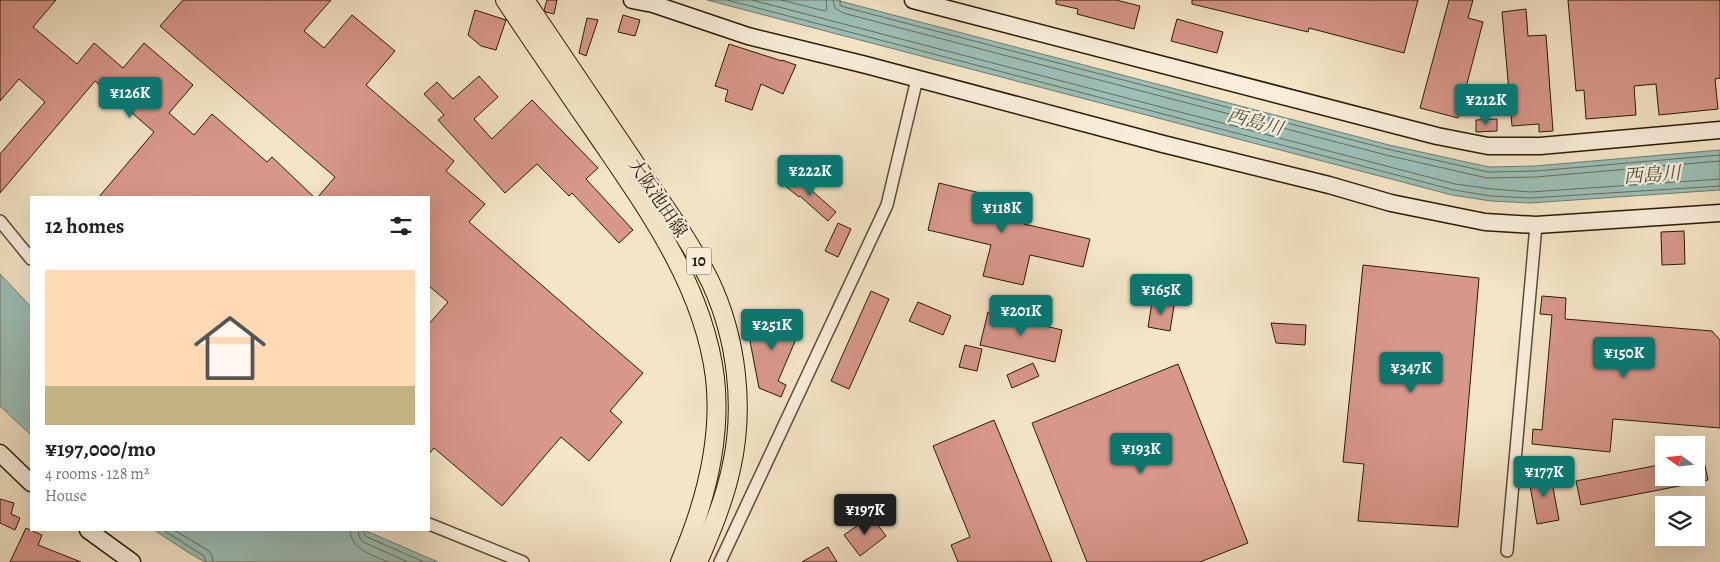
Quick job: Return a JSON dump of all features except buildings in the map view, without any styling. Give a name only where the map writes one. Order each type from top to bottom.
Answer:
[{"type":"main road","name":"大阪池田線","points":[[505,0],[654,221],[692,293],[707,336],[715,380],[713,448],[703,495],[680,562]]},
{"type":"main road","name":"大阪池田線","points":[[525,0],[687,241],[711,283],[726,325],[734,363],[736,387],[737,421],[735,445],[725,491],[698,562]]},
{"type":"street","points":[[632,0],[653,4],[748,36],[917,78],[1163,144],[1329,184],[1392,203],[1485,222],[1536,225],[1720,213]]},
{"type":"street","points":[[913,0],[1437,136],[1488,146],[1540,146],[1720,130]]},
{"type":"street","points":[[720,562],[887,205],[917,78]]},
{"type":"street","points":[[0,221],[30,258]]},
{"type":"street","points":[[1507,551],[1536,225]]},
{"type":"street","points":[[0,453],[30,482]]},
{"type":"street","points":[[430,524],[523,562]]},
{"type":"street","points":[[89,531],[132,562]]},
{"type":"water","name":"西島川","points":[[707,0],[836,0],[1389,145],[1489,167],[1535,166],[1720,150],[1720,190],[1530,203],[1491,201],[1452,195]]},
{"type":"water","points":[[0,274],[30,306],[30,434],[0,406]]},
{"type":"water","points":[[156,531],[366,531],[438,562],[205,562]]}]
